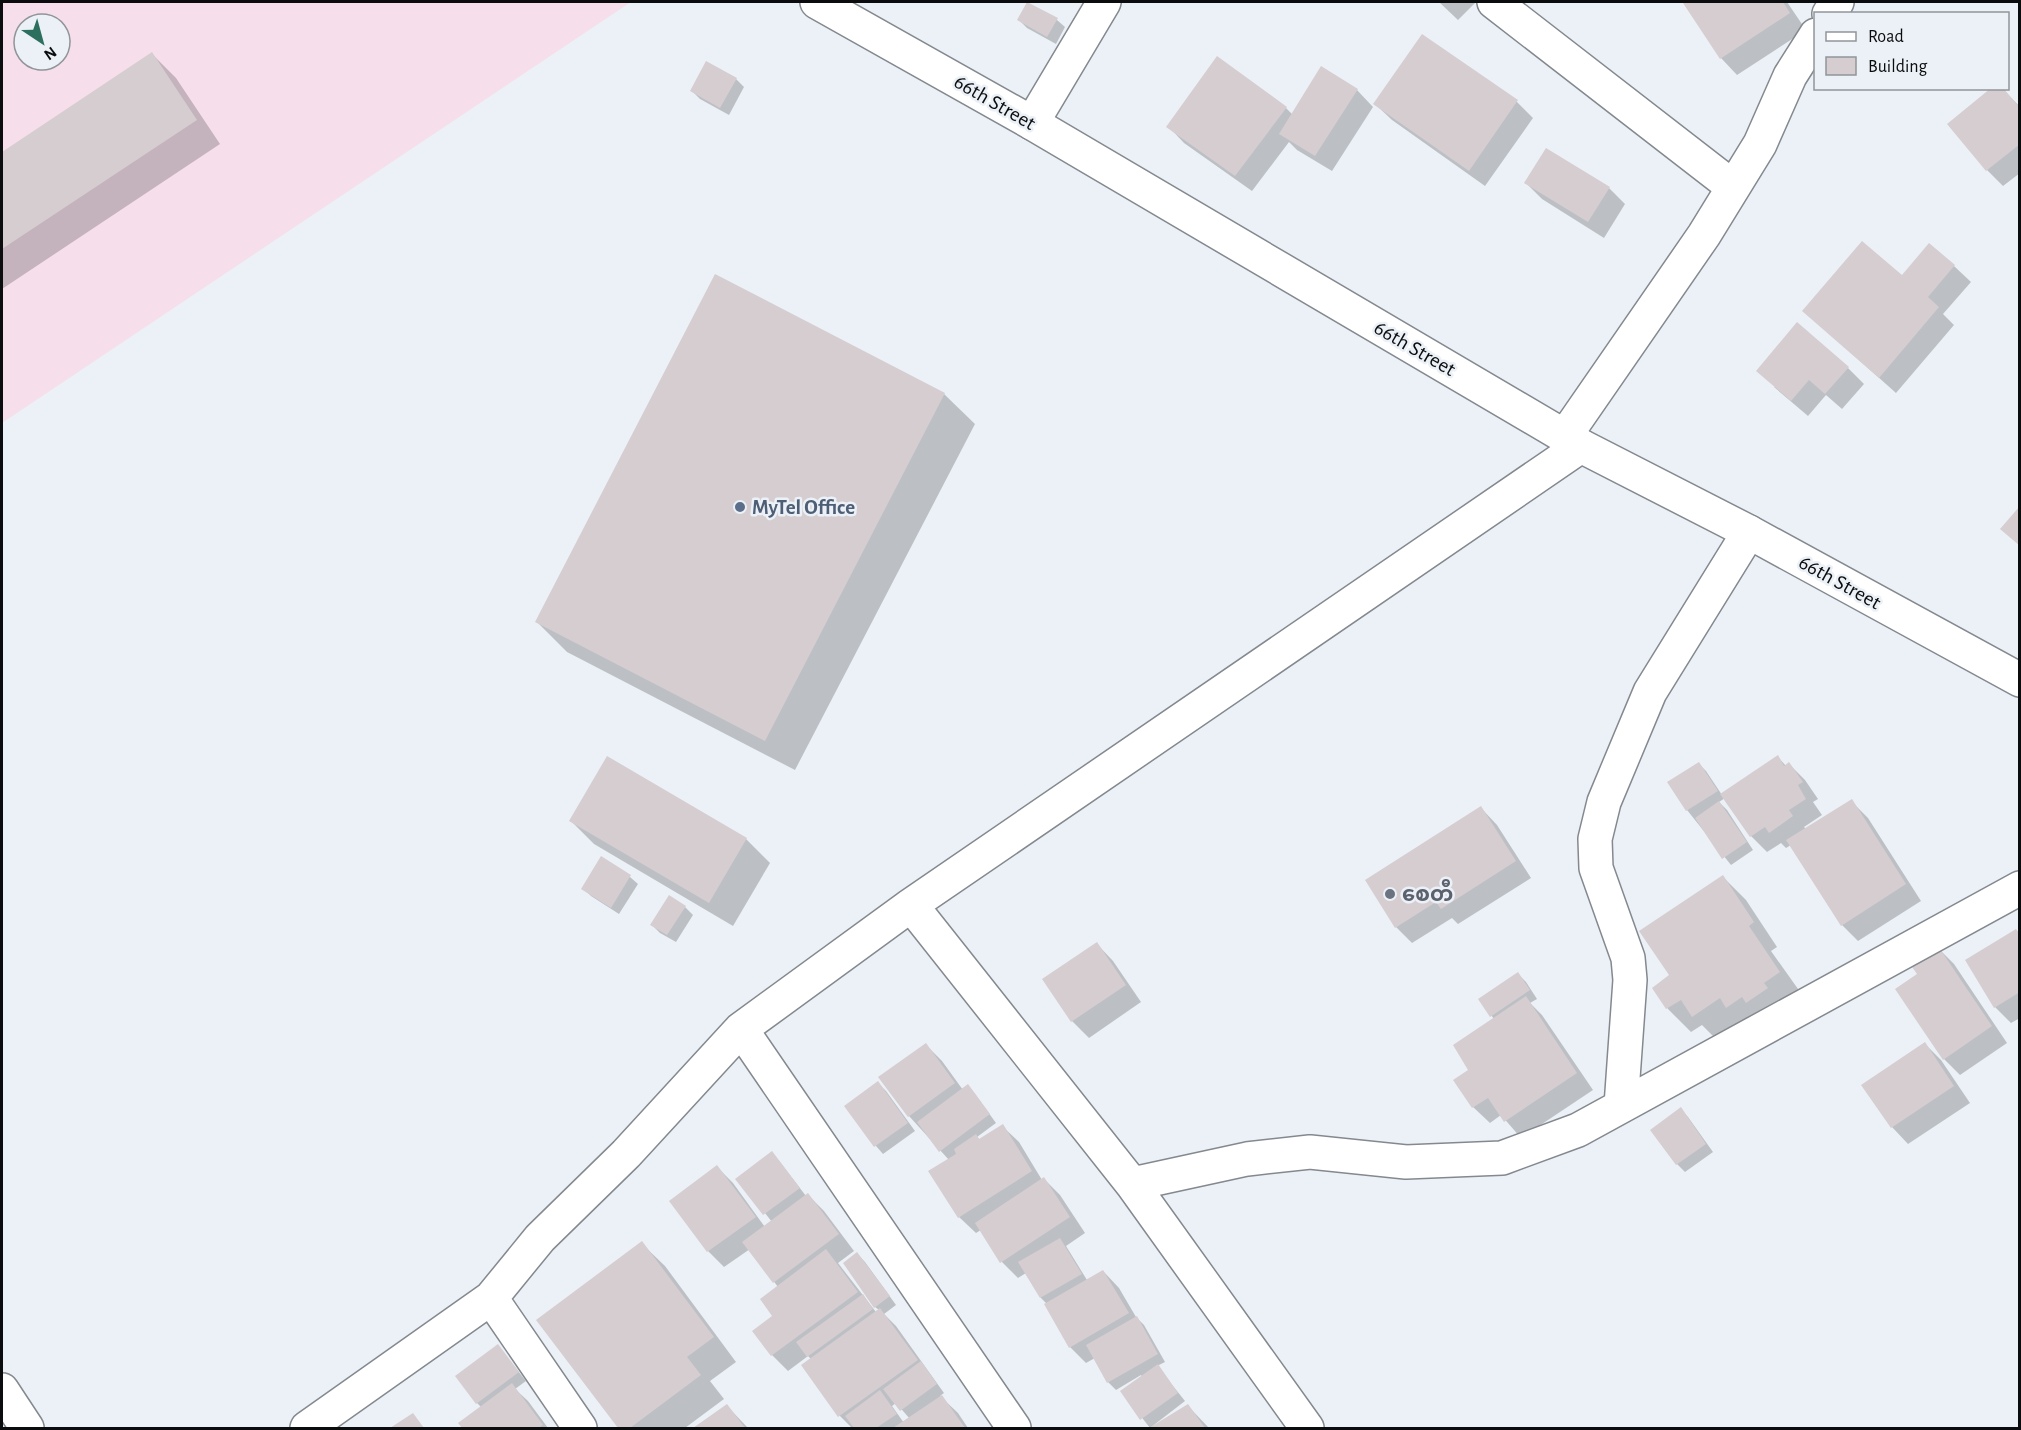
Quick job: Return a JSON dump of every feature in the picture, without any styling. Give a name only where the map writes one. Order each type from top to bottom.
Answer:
[{"type":"street","name":"66th Street","points":[[818,2],[1032,123],[1573,441],[1749,532],[2019,680]]},
{"type":"street","points":[[1032,123],[1104,2]]},
{"type":"street","points":[[1494,2],[1733,187]]},
{"type":"street","points":[[307,1428],[491,1298],[540,1238],[626,1154],[741,1029],[911,905],[1573,441],[1760,144],[1790,76],[1814,37]]},
{"type":"street","points":[[1621,1106],[1630,980],[1628,958],[1596,868],[1595,839],[1605,802],[1650,692],[1749,532]]},
{"type":"street","points":[[1132,1184],[1247,1159],[1310,1152],[1406,1162],[1502,1158],[1578,1130],[2019,888]]},
{"type":"street","points":[[911,905],[1132,1184],[1307,1428]]},
{"type":"street","points":[[741,1029],[1014,1428]]},
{"type":"street","points":[[491,1298],[580,1428]]},
{"type":"street","points":[[2,1390],[27,1428]]},
{"type":"shaded area","points":[[2,2],[631,2],[2,423]]},
{"type":"building","points":[[1027,2],[1058,18],[1047,37],[1017,20]]},
{"type":"building","points":[[1783,2],[1790,13],[1720,59],[1683,3]]},
{"type":"building","points":[[1422,34],[1518,100],[1469,171],[1373,104]]},
{"type":"building","points":[[152,52],[197,120],[2,249],[2,152]]},
{"type":"building","points":[[1217,56],[1287,107],[1235,176],[1166,127]]},
{"type":"building","points":[[706,61],[737,78],[720,108],[690,91]]},
{"type":"building","points":[[1321,66],[1358,89],[1315,156],[1279,134]]},
{"type":"building","points":[[1989,90],[2005,90],[2020,108],[2020,144],[1986,171],[1947,124]]},
{"type":"building","points":[[1546,148],[1610,187],[1588,222],[1524,183]]},
{"type":"building","points":[[1862,241],[1902,275],[1929,243],[1955,265],[1928,297],[1939,307],[1879,378],[1802,311]]},
{"type":"building","name":"MyTel Office","points":[[715,274],[945,393],[765,741],[535,622]]},
{"type":"building","points":[[1797,322],[1849,367],[1825,394],[1809,380],[1791,401],[1756,371]]},
{"type":"building","points":[[2020,506],[2020,546],[2000,529]]},
{"type":"building","points":[[1778,755],[1784,766],[1789,762],[1803,782],[1798,785],[1806,799],[1789,810],[1793,816],[1769,833],[1765,827],[1750,837],[1720,794]]},
{"type":"building","points":[[607,756],[747,838],[709,903],[569,821]]},
{"type":"building","points":[[1699,762],[1718,791],[1686,811],[1667,782]]},
{"type":"building","points":[[1852,799],[1906,884],[1841,926],[1786,840]]},
{"type":"building","points":[[1719,801],[1747,842],[1722,859],[1695,818]]},
{"type":"building","points":[[1481,806],[1516,861],[1441,909],[1436,902],[1395,928],[1365,880]]},
{"type":"building","points":[[601,856],[631,875],[611,908],[581,889]]},
{"type":"building","points":[[1723,875],[1754,922],[1749,926],[1780,972],[1764,983],[1768,988],[1746,1003],[1742,997],[1726,1008],[1720,998],[1692,1017],[1681,1000],[1666,1009],[1652,988],[1669,975],[1639,931]]},
{"type":"building","points":[[669,895],[686,906],[667,935],[650,925]]},
{"type":"building","points":[[2016,929],[2020,934],[2020,992],[1994,1008],[1965,960]]},
{"type":"building","points":[[1097,942],[1126,985],[1071,1022],[1042,979]]},
{"type":"building","points":[[1938,946],[1992,1026],[1943,1060],[1895,989],[1917,974],[1910,964]]},
{"type":"building","points":[[1518,972],[1530,990],[1490,1017],[1478,999]]},
{"type":"building","points":[[1526,996],[1577,1073],[1504,1122],[1488,1098],[1472,1108],[1453,1080],[1468,1070],[1453,1045]]},
{"type":"building","points":[[1925,1042],[1954,1086],[1891,1128],[1861,1085]]},
{"type":"building","points":[[926,1043],[955,1083],[908,1117],[878,1077]]},
{"type":"building","points":[[878,1081],[908,1123],[874,1147],[844,1106]]},
{"type":"building","points":[[968,1084],[990,1114],[939,1152],[917,1122]]},
{"type":"building","points":[[1681,1107],[1706,1144],[1676,1165],[1650,1130]]},
{"type":"building","points":[[1003,1124],[1032,1171],[958,1218],[928,1171],[956,1154],[954,1149],[976,1134],[979,1139]]},
{"type":"building","points":[[772,1151],[800,1188],[763,1215],[735,1179]]},
{"type":"building","points":[[717,1165],[756,1217],[707,1252],[669,1201]]},
{"type":"building","points":[[1044,1177],[1070,1217],[1000,1263],[975,1223]]},
{"type":"building","points":[[808,1193],[839,1234],[773,1283],[742,1242]]},
{"type":"building","points":[[1060,1238],[1082,1274],[1040,1298],[1018,1262]]},
{"type":"building","points":[[642,1241],[714,1337],[687,1357],[701,1375],[630,1428],[618,1428],[536,1320]]},
{"type":"building","points":[[826,1249],[858,1292],[771,1356],[752,1331],[772,1316],[760,1299]]},
{"type":"building","points":[[857,1252],[890,1296],[874,1308],[843,1263]]},
{"type":"building","points":[[1103,1270],[1129,1313],[1069,1348],[1044,1304]]},
{"type":"building","points":[[863,1294],[873,1309],[807,1357],[796,1342]]},
{"type":"building","points":[[880,1308],[918,1360],[838,1417],[801,1365]]},
{"type":"building","points":[[1137,1316],[1158,1354],[1107,1383],[1086,1345]]},
{"type":"building","points":[[498,1344],[519,1372],[476,1404],[455,1376]]},
{"type":"building","points":[[921,1361],[937,1384],[900,1411],[883,1389]]},
{"type":"building","points":[[1158,1364],[1178,1393],[1140,1420],[1120,1391]]},
{"type":"building","points":[[512,1383],[543,1425],[538,1428],[462,1428],[458,1423]]},
{"type":"building","points":[[880,1390],[897,1414],[876,1428],[854,1428],[845,1416]]},
{"type":"building","points":[[942,1395],[965,1428],[893,1428]]},
{"type":"building","points":[[727,1404],[745,1428],[693,1428]]},
{"type":"building","points":[[1188,1404],[1205,1428],[1149,1428]]},
{"type":"building","points":[[413,1413],[424,1428],[390,1428]]},
{"type":"place","name":"MyTel Office","points":[[740,507]]},
{"type":"place","name":"စေတီ","points":[[1390,894]]}]
